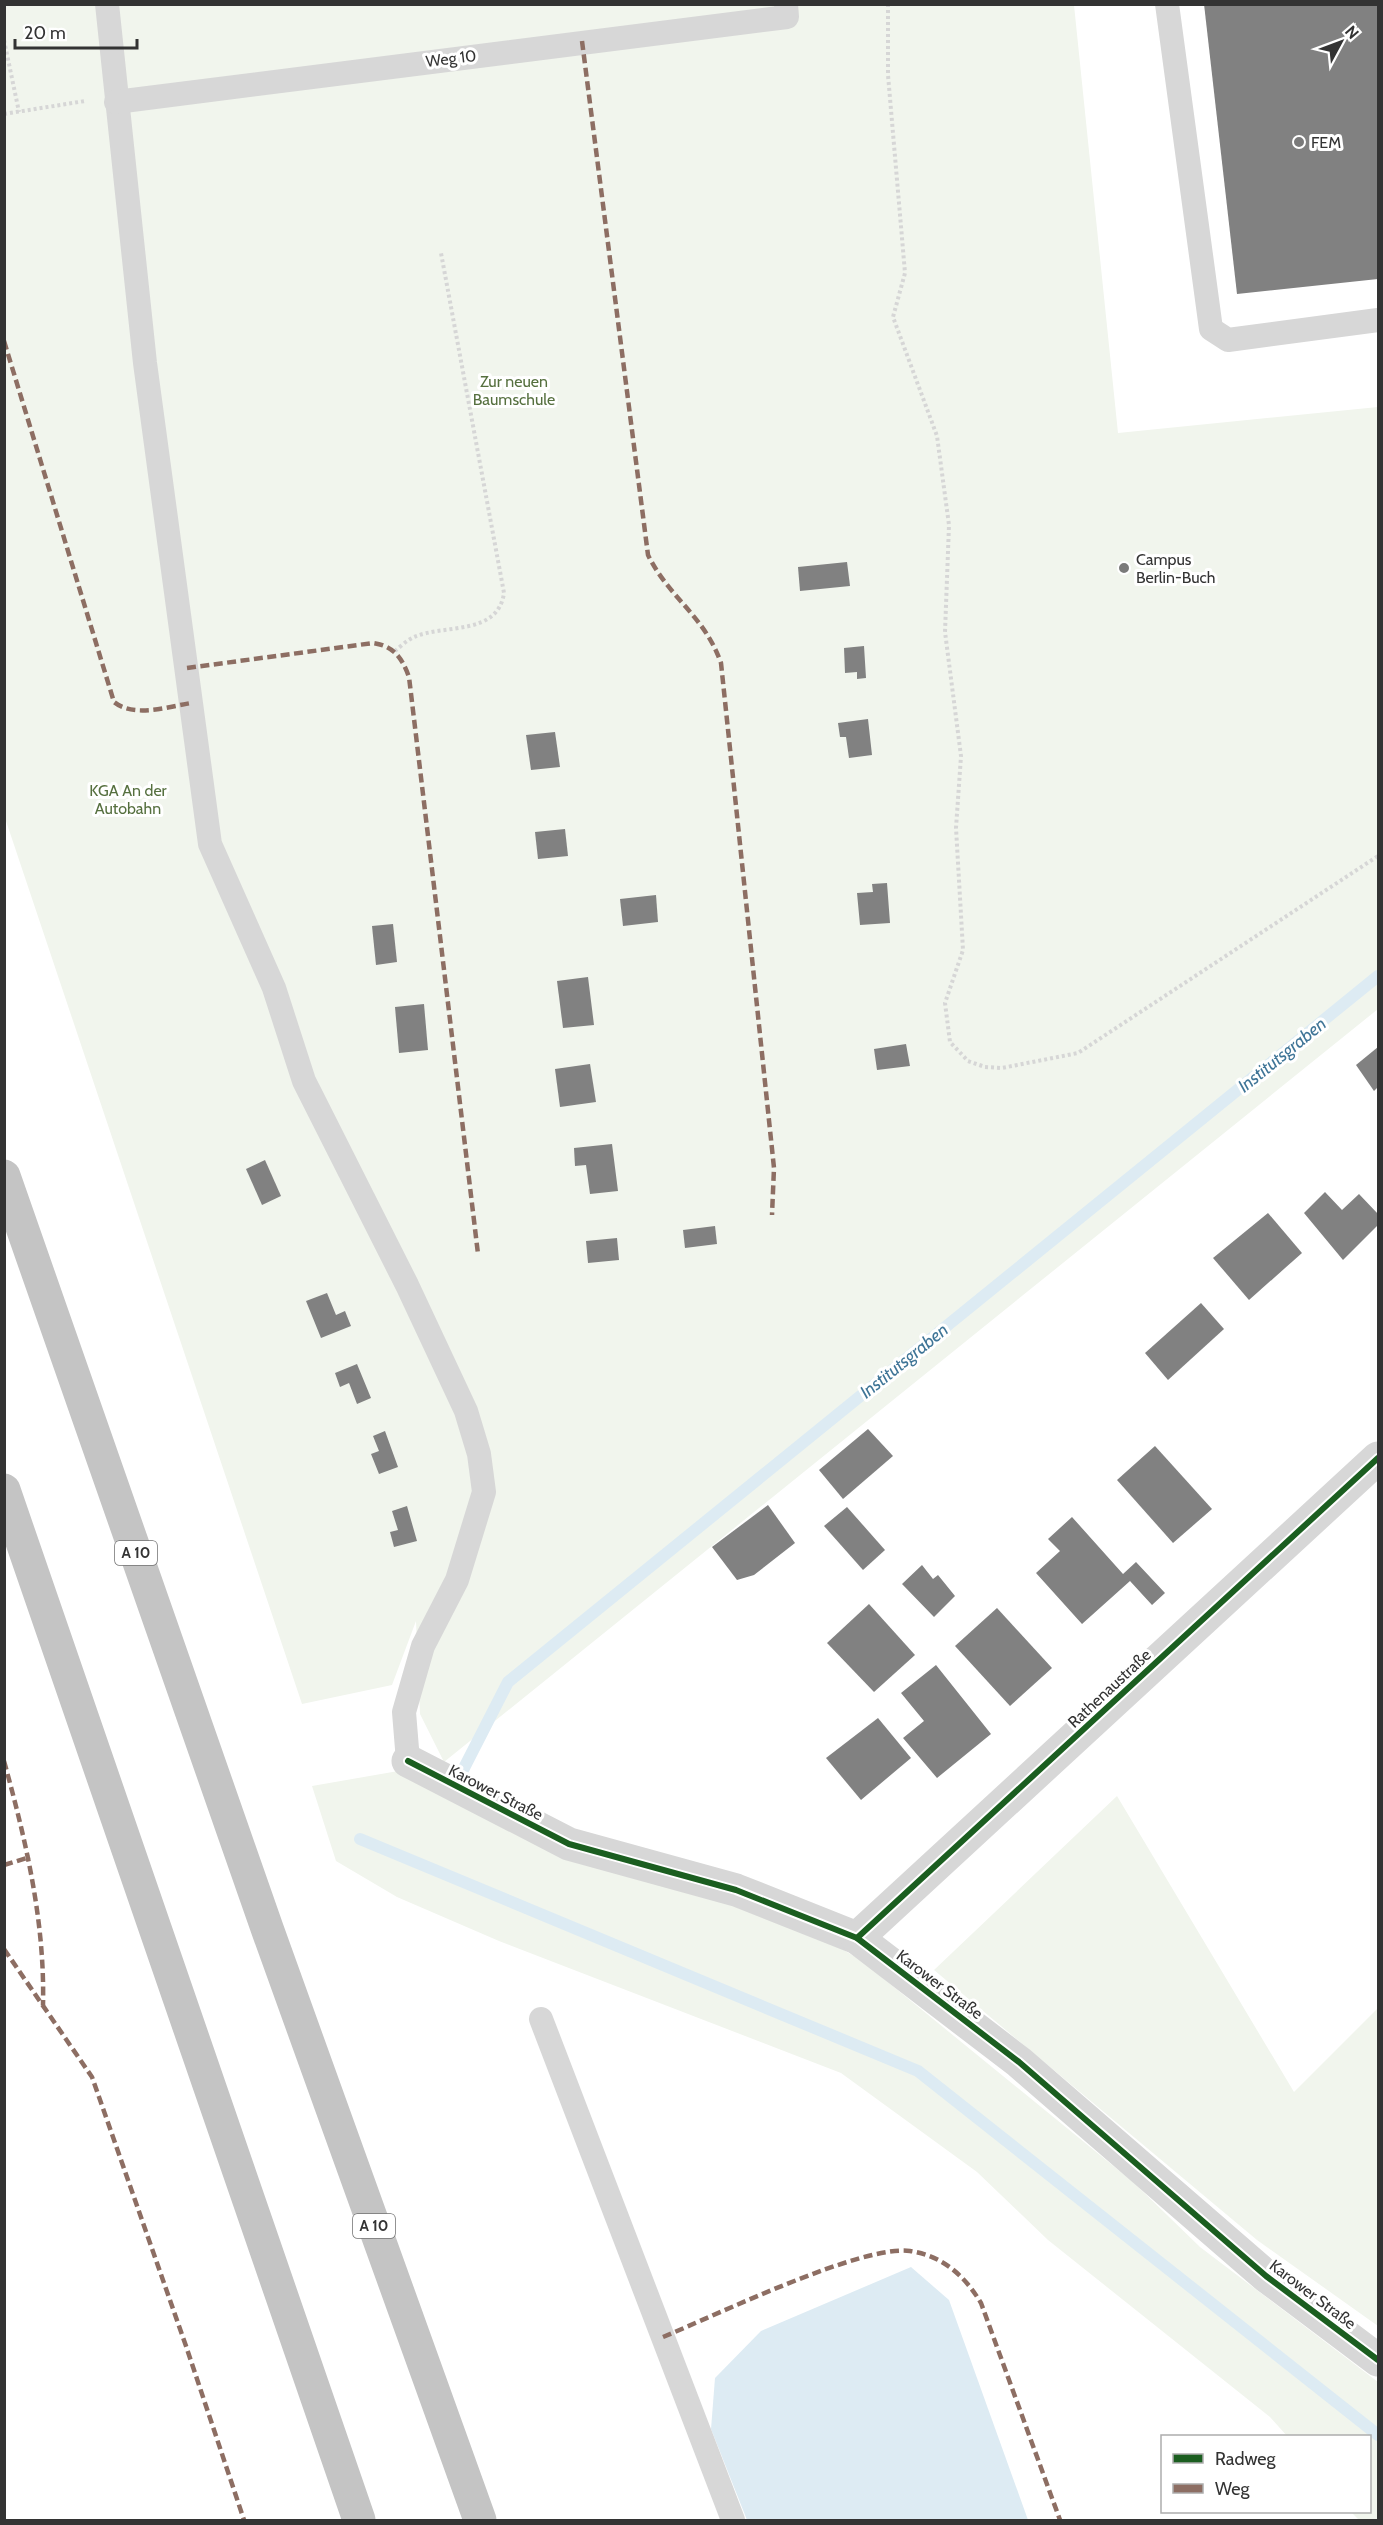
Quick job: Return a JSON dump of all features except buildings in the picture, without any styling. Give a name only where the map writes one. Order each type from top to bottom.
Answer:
[{"type":"highway","name":"A 10","points":[[4,1176],[268,1930],[480,2520]]},
{"type":"highway","points":[[4,1490],[359,2520]]},
{"type":"street","name":"Rathenaustraße","points":[[857,1938],[1378,1458]]},
{"type":"street","name":"Karower Straße","points":[[408,1761],[569,1844],[736,1890],[857,1938],[1019,2062],[1266,2276],[1378,2360]]},
{"type":"lane","points":[[107,4],[145,363],[210,844],[274,988],[304,1081],[407,1285],[466,1411],[479,1454],[484,1492],[457,1580],[423,1646],[404,1712],[408,1761]]},
{"type":"lane","points":[[1167,4],[1211,329],[1228,340],[1378,320]]},
{"type":"lane","name":"Weg 10","points":[[116,102],[787,11]]},
{"type":"lane","points":[[541,2019],[734,2520]]},
{"type":"path","points":[[888,4],[888,75],[905,273],[893,317],[938,436],[949,525],[945,633],[961,756],[956,828],[963,950],[945,1003],[950,1042],[968,1061],[985,1067],[1002,1068],[1078,1053],[1378,856]]},
{"type":"path","points":[[4,40],[19,112]]},
{"type":"path","points":[[4,114],[91,100],[116,102]]},
{"type":"path","points":[[394,651],[413,637],[484,622],[494,615],[502,604],[504,593],[441,253]]},
{"type":"green space","points":[[4,5],[1074,5],[1118,433],[1378,407],[1378,1009],[444,1762],[420,1714],[416,1621],[392,1685],[302,1704],[5,818]]},
{"type":"green space","points":[[404,1770],[802,1925],[862,1961],[1133,2182],[1200,2247],[1378,2382],[1378,2520],[1359,2520],[1352,2513],[1371,2513],[1371,2435],[1286,2435],[1270,2417],[1048,2240],[977,2172],[841,2073],[499,1941],[397,1897],[336,1861],[312,1786]]},
{"type":"green space","points":[[1117,1796],[1294,2092],[1378,2008],[1378,2326],[1257,2240],[934,1970]]},
{"type":"shaded area","points":[[911,2267],[949,2300],[1028,2520],[747,2520],[711,2429],[715,2378],[761,2331]]},
{"type":"waterway","name":"Institutsgraben","points":[[462,1772],[508,1682],[1378,976]]},
{"type":"waterway","points":[[360,1839],[918,2071],[1378,2435]]},
{"type":"marked path","points":[[582,41],[648,555],[656,570],[705,632],[721,663],[774,1168],[772,1215]]},
{"type":"marked path","points":[[4,341],[114,702],[122,707],[141,710],[191,703]]},
{"type":"marked path","points":[[187,668],[373,643],[392,650],[403,664],[409,677],[478,1254]]},
{"type":"marked path","points":[[4,1761],[27,1851],[37,1912],[41,1943],[43,2005]]},
{"type":"marked path","points":[[4,1865],[30,1857]]},
{"type":"marked path","points":[[4,1949],[92,2077],[244,2520]]},
{"type":"marked path","points":[[663,2337],[788,2284],[859,2259],[888,2252],[910,2251],[933,2257],[960,2276],[981,2303],[1060,2520]]},
{"type":"cycle path","points":[[857,1938],[1378,1458]]},
{"type":"cycle path","points":[[408,1761],[569,1844],[736,1890],[857,1938],[1019,2062],[1266,2276],[1378,2360]]},
{"type":"place","name":"FEM","points":[[1299,142]]},
{"type":"place","name":"Campus Berlin-Buch","points":[[1124,568]]},
{"type":"park label","name":"Zur neuen Baumschule","points":[[514,390]]},
{"type":"park label","name":"KGA An der Autobahn","points":[[128,799]]}]
